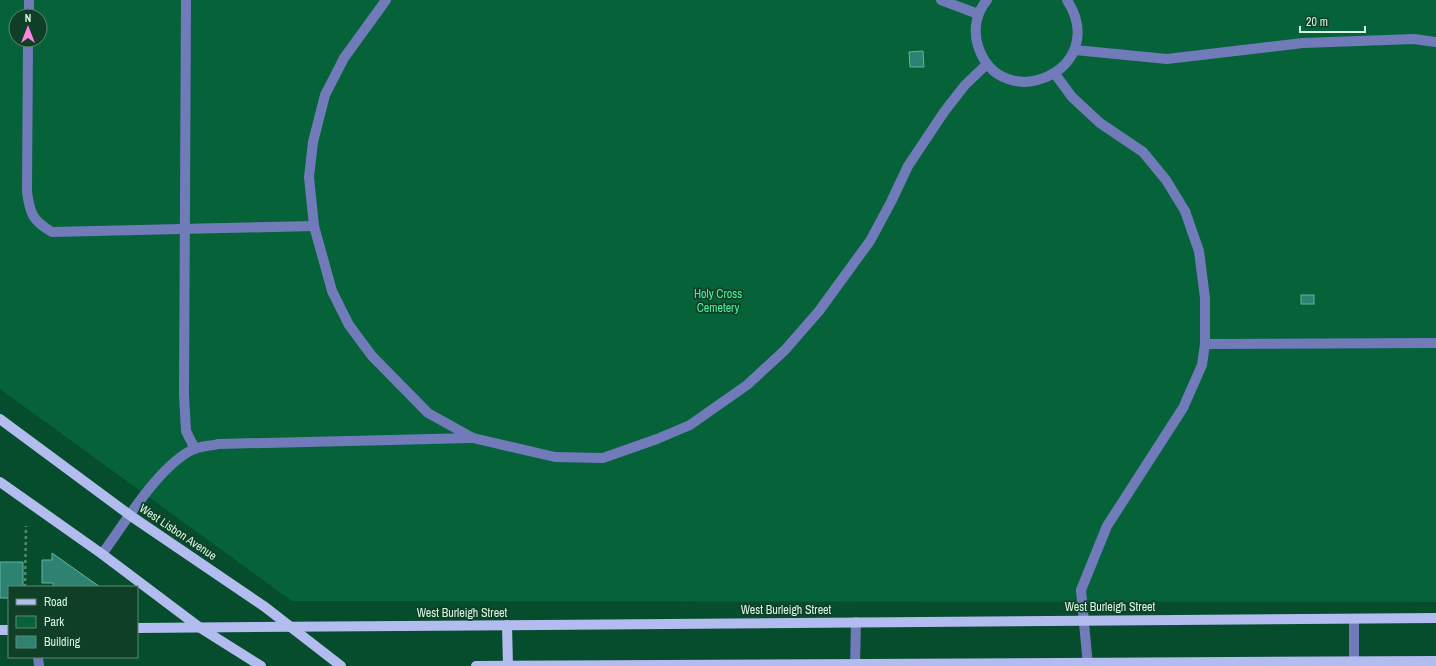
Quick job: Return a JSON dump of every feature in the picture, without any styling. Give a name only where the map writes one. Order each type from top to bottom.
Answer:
[{"type":"main road","name":"West Lisbon Avenue","points":[[0,420],[131,516],[292,627],[341,666]]},
{"type":"main road","points":[[0,482],[102,554],[199,627],[261,666]]},
{"type":"main road","name":"West Burleigh Street","points":[[138,628],[1436,618]]},
{"type":"main road","points":[[507,625],[508,666]]},
{"type":"main road","points":[[476,666],[1354,663],[1436,661]]},
{"type":"street","points":[[186,0],[184,395],[186,431],[195,449]]},
{"type":"street","points":[[386,0],[344,58],[326,95],[313,142],[309,177],[314,226],[332,291],[349,325],[372,356],[428,412],[473,438]]},
{"type":"street","points":[[941,0],[978,14]]},
{"type":"street","points":[[986,0],[978,14],[976,27],[976,40],[980,53],[987,64],[998,74],[1012,80],[1027,82],[1041,80],[1055,74],[1067,63],[1075,50],[1078,33],[1076,16],[1067,0]]},
{"type":"street","points":[[1075,50],[1167,59],[1303,42],[1414,39],[1436,42]]},
{"type":"street","points":[[28,48],[27,192],[30,211],[38,224],[52,232],[314,226]]},
{"type":"street","points":[[102,554],[159,478],[176,461],[195,449],[218,444],[473,438],[555,457],[603,458],[690,425],[747,385],[785,350],[819,311],[870,241],[908,166],[944,112],[965,85],[987,64]]},
{"type":"street","points":[[1055,74],[1072,97],[1100,123],[1143,152],[1166,180],[1185,211],[1199,251],[1205,298],[1205,344],[1202,365],[1183,408],[1107,526],[1081,590],[1088,664]]},
{"type":"street","points":[[1205,344],[1436,343]]},
{"type":"street","points":[[1354,618],[1354,663]]},
{"type":"street","points":[[855,665],[856,622]]},
{"type":"path","points":[[25,586],[26,526]]},
{"type":"green space","name":"Holy Cross Cemetery","points":[[0,0],[1436,0],[1436,602],[292,601],[0,389]]},
{"type":"building","points":[[923,51],[924,67],[910,67],[909,52]]},
{"type":"building","points":[[1301,295],[1314,295],[1314,304],[1301,304]]},
{"type":"building","points":[[52,553],[99,586],[53,586],[53,583],[42,583],[42,560],[52,560]]},
{"type":"building","points":[[0,562],[23,562],[23,586],[8,586],[8,598],[0,598]]}]
